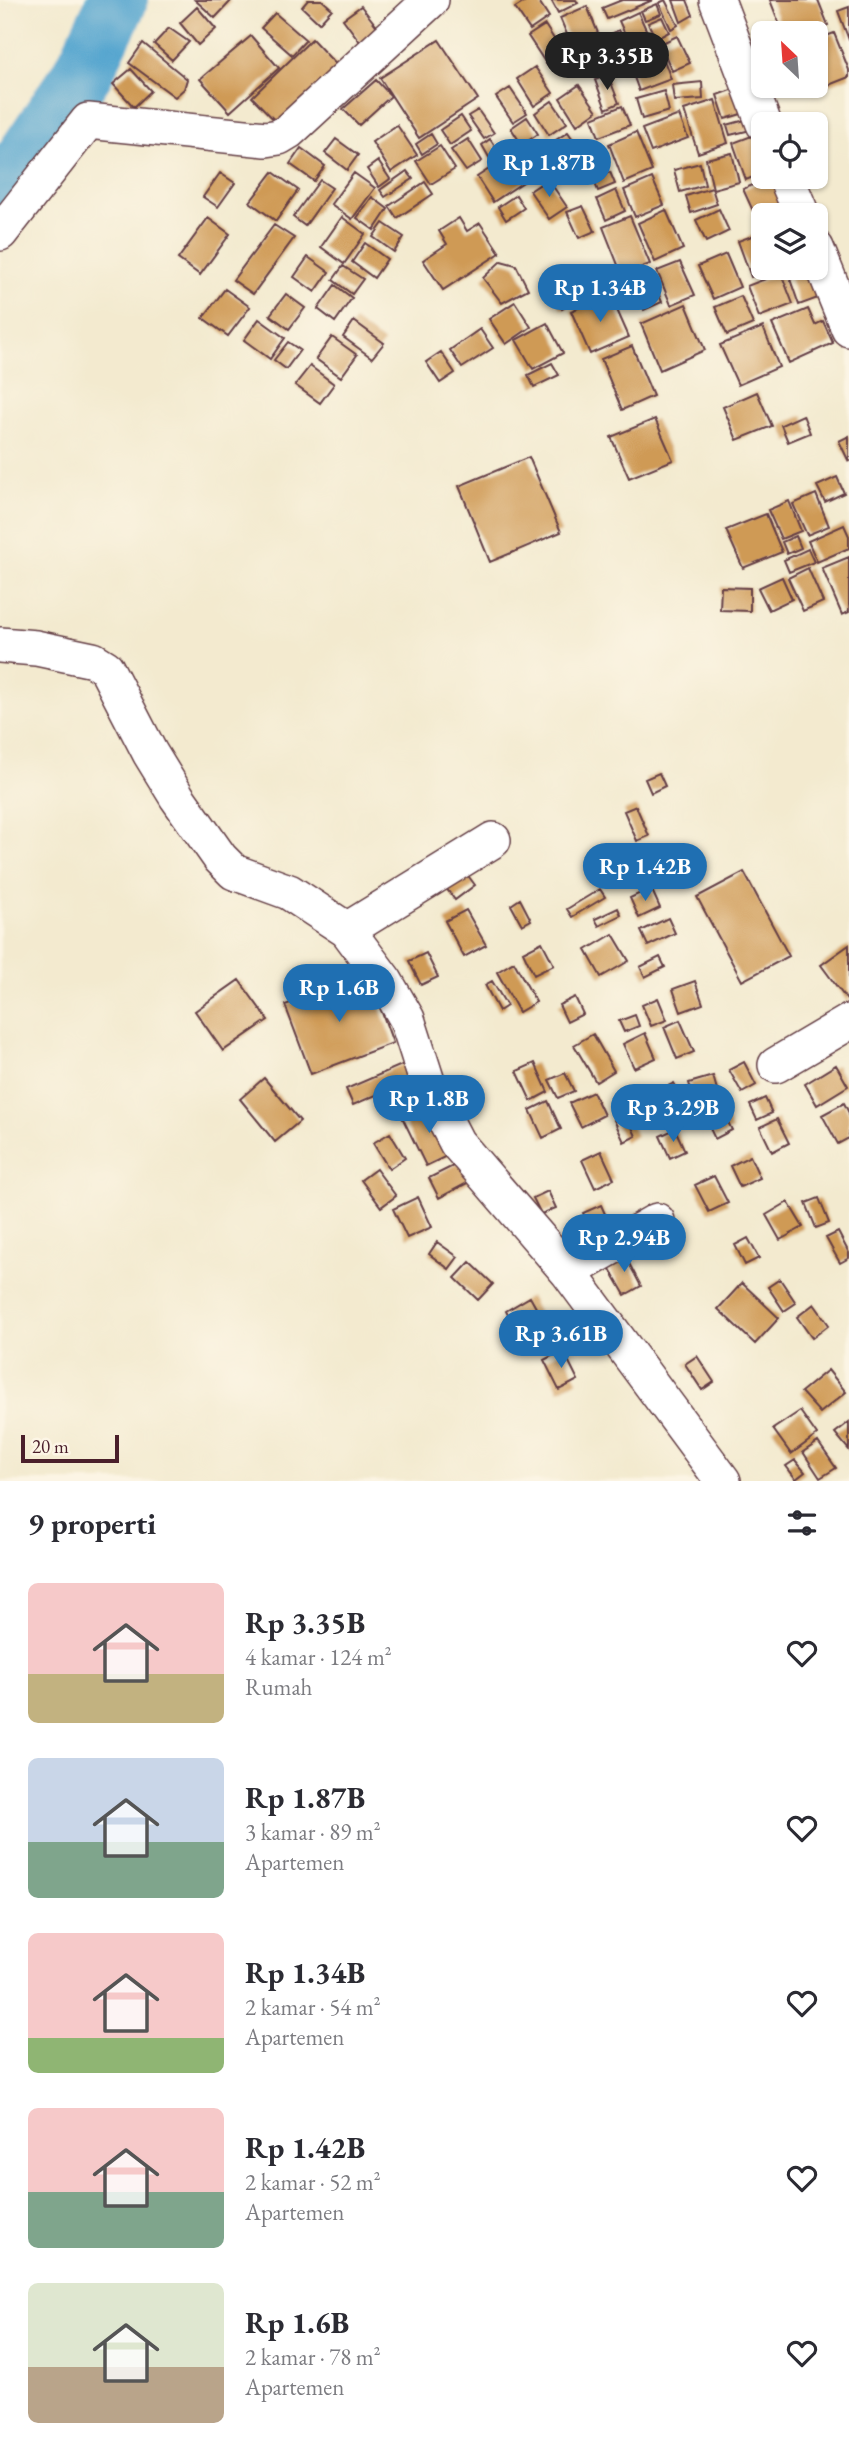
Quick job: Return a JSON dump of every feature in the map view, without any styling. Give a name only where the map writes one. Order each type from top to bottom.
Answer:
[{"type":"street","points":[[0,233],[88,121],[266,139],[279,137],[289,131],[431,0]]},
{"type":"street","points":[[717,0],[759,112]]},
{"type":"street","points":[[828,272],[845,307]]},
{"type":"street","points":[[0,645],[36,648],[93,660],[106,668],[164,775],[220,858],[234,872],[289,892],[347,930],[385,981],[407,1019],[430,1091],[457,1143],[568,1272],[723,1481]]},
{"type":"street","points":[[347,930],[493,840]]},
{"type":"street","points":[[776,1065],[849,1023]]},
{"type":"street","points":[[568,1272],[657,1221]]},
{"type":"building","points":[[195,0],[232,0],[215,18]]},
{"type":"building","points":[[308,0],[322,0],[332,9],[319,23],[302,7]]},
{"type":"building","points":[[528,0],[538,0],[549,17],[530,30],[515,8]]},
{"type":"building","points":[[551,0],[576,0],[578,3],[558,13]]},
{"type":"building","points":[[622,0],[653,0],[607,19],[602,8]]},
{"type":"building","points":[[665,0],[678,25],[671,29],[659,3]]},
{"type":"building","points":[[673,0],[687,0],[693,15],[681,22]]},
{"type":"building","points":[[770,0],[818,0],[826,21],[778,21]]},
{"type":"building","points":[[657,4],[661,14],[645,20],[641,11]]},
{"type":"building","points":[[361,6],[385,37],[366,50],[343,19]]},
{"type":"building","points":[[587,6],[598,33],[571,44],[560,18]]},
{"type":"building","points":[[197,7],[216,29],[198,45],[180,23]]},
{"type":"building","points":[[849,7],[849,40],[838,11]]},
{"type":"building","points":[[638,12],[654,47],[635,56],[619,21]]},
{"type":"building","points":[[275,13],[306,40],[292,55],[261,28]]},
{"type":"building","points":[[662,17],[669,32],[656,39],[648,23]]},
{"type":"building","points":[[545,25],[563,53],[547,65],[528,36]]},
{"type":"building","points":[[169,28],[189,42],[172,60],[154,44]]},
{"type":"building","points":[[619,30],[635,61],[610,73],[595,42]]},
{"type":"building","points":[[834,33],[849,70],[849,77],[828,85],[828,35]]},
{"type":"building","points":[[251,36],[279,68],[230,112],[200,79]]},
{"type":"building","points":[[677,36],[690,63],[672,71],[660,44]]},
{"type":"building","points":[[312,39],[344,73],[284,130],[252,97]]},
{"type":"building","points":[[439,40],[478,99],[419,138],[380,78]]},
{"type":"building","points":[[143,43],[187,79],[184,89],[175,97],[129,63]]},
{"type":"building","points":[[589,48],[598,67],[583,74],[574,54]]},
{"type":"building","points":[[662,55],[671,79],[639,91],[630,66]]},
{"type":"building","points":[[535,67],[553,93],[534,106],[517,79]]},
{"type":"building","points":[[131,69],[151,91],[134,107],[113,84]]},
{"type":"building","points":[[608,75],[619,103],[606,109],[595,80]]},
{"type":"building","points":[[376,80],[391,96],[359,125],[343,109]]},
{"type":"building","points":[[702,82],[703,99],[674,101],[672,85]]},
{"type":"building","points":[[579,85],[597,111],[577,125],[560,98]]},
{"type":"building","points":[[742,86],[751,111],[725,119],[717,95]]},
{"type":"building","points":[[510,88],[527,113],[513,122],[496,97]]},
{"type":"building","points":[[664,91],[669,111],[642,119],[636,99]]},
{"type":"building","points":[[715,100],[728,143],[698,153],[684,110]]},
{"type":"building","points":[[552,101],[567,123],[549,135],[535,113]]},
{"type":"building","points":[[622,106],[630,125],[599,137],[592,118]]},
{"type":"building","points":[[478,110],[494,133],[484,139],[468,116]]},
{"type":"building","points":[[679,115],[688,138],[651,152],[642,129]]},
{"type":"building","points":[[461,116],[471,131],[450,145],[440,130]]},
{"type":"building","points":[[527,117],[538,134],[522,145],[511,128]]},
{"type":"building","points":[[751,118],[751,130],[730,135],[727,125]]},
{"type":"building","points":[[397,125],[417,155],[391,172],[372,142]]},
{"type":"building","points":[[568,132],[583,154],[567,164],[553,142]]},
{"type":"building","points":[[636,132],[652,171],[624,183],[609,144]]},
{"type":"building","points":[[431,134],[437,144],[422,154],[416,144]]},
{"type":"building","points":[[751,136],[751,178],[746,180],[733,143]]},
{"type":"building","points":[[336,139],[358,155],[347,170],[325,153]]},
{"type":"building","points":[[468,139],[482,161],[466,171],[451,150]]},
{"type":"building","points":[[490,139],[499,153],[490,159],[482,145]]},
{"type":"building","points":[[598,145],[606,168],[594,173],[585,151]]},
{"type":"building","points":[[440,146],[455,169],[431,184],[416,161]]},
{"type":"building","points":[[301,148],[325,166],[314,181],[290,164]]},
{"type":"building","points":[[515,152],[531,177],[493,202],[477,177]]},
{"type":"building","points":[[732,153],[739,182],[713,189],[706,159]]},
{"type":"building","points":[[378,161],[390,179],[379,187],[367,169]]},
{"type":"building","points":[[700,163],[705,185],[680,192],[674,170]]},
{"type":"building","points":[[407,171],[413,179],[385,197],[380,190]]},
{"type":"building","points":[[273,172],[298,190],[276,221],[250,202]]},
{"type":"building","points":[[610,172],[615,184],[598,191],[593,178]]},
{"type":"building","points":[[220,173],[235,183],[218,207],[203,197]]},
{"type":"building","points":[[354,173],[375,188],[352,219],[331,204]]},
{"type":"building","points":[[652,178],[664,205],[635,217],[624,190]]},
{"type":"building","points":[[548,179],[567,207],[549,219],[530,191]]},
{"type":"building","points":[[320,180],[332,188],[305,226],[293,217]]},
{"type":"building","points":[[425,182],[433,194],[397,218],[389,206]]},
{"type":"building","points":[[751,186],[751,189],[780,189],[788,203],[751,203],[751,206],[743,189]]},
{"type":"building","points":[[712,188],[717,204],[691,213],[686,196]]},
{"type":"building","points":[[616,190],[625,211],[606,220],[597,199]]},
{"type":"building","points":[[516,195],[524,208],[506,220],[498,207]]},
{"type":"building","points":[[372,197],[388,209],[374,230],[357,218]]},
{"type":"building","points":[[583,206],[595,231],[579,238],[567,212]]},
{"type":"building","points":[[719,209],[729,231],[706,242],[696,220]]},
{"type":"building","points":[[666,210],[683,249],[655,262],[638,223]]},
{"type":"building","points":[[630,216],[650,264],[622,275],[603,227]]},
{"type":"building","points":[[342,217],[365,234],[344,264],[321,247]]},
{"type":"building","points":[[208,218],[230,234],[200,275],[178,259]]},
{"type":"building","points":[[459,218],[467,231],[480,223],[500,253],[443,290],[423,260],[447,244],[439,231]]},
{"type":"building","points":[[383,223],[404,237],[394,252],[373,237]]},
{"type":"building","points":[[274,225],[294,238],[253,294],[233,280]]},
{"type":"building","points":[[751,236],[751,277],[738,241]]},
{"type":"building","points":[[365,243],[387,259],[374,278],[352,262]]},
{"type":"building","points":[[726,254],[740,287],[713,299],[698,266]]},
{"type":"building","points":[[308,257],[329,272],[315,292],[294,277]]},
{"type":"building","points":[[501,261],[516,265],[528,289],[502,303],[483,278]]},
{"type":"building","points":[[680,262],[695,295],[671,305],[657,271]]},
{"type":"building","points":[[343,266],[363,279],[352,294],[333,280]]},
{"type":"building","points":[[558,268],[579,298],[562,309],[542,279]]},
{"type":"building","points":[[650,274],[662,302],[644,310],[633,282]]},
{"type":"building","points":[[763,280],[784,280],[793,304],[759,317],[747,286]]},
{"type":"building","points":[[790,280],[821,280],[826,295],[799,305]]},
{"type":"building","points":[[335,285],[352,298],[335,322],[318,309]]},
{"type":"building","points":[[225,289],[250,307],[228,336],[203,318]]},
{"type":"building","points":[[286,294],[305,308],[289,329],[270,315]]},
{"type":"building","points":[[610,294],[629,337],[590,354],[571,311]]},
{"type":"building","points":[[741,296],[753,324],[727,335],[715,307]]},
{"type":"building","points":[[515,302],[531,327],[506,344],[489,319]]},
{"type":"building","points":[[686,304],[705,350],[660,370],[641,324]]},
{"type":"building","points":[[808,309],[815,325],[823,321],[833,343],[789,363],[772,324]]},
{"type":"building","points":[[259,319],[285,338],[270,359],[244,340]]},
{"type":"building","points":[[354,321],[384,343],[372,358],[343,337]]},
{"type":"building","points":[[547,323],[563,353],[533,369],[516,340]]},
{"type":"building","points":[[763,327],[779,367],[738,385],[720,345]]},
{"type":"building","points":[[480,329],[493,348],[462,368],[450,350]]},
{"type":"building","points":[[332,337],[357,355],[341,377],[316,359]]},
{"type":"building","points":[[288,342],[300,350],[286,369],[274,360]]},
{"type":"building","points":[[632,346],[653,396],[622,410],[601,359]]},
{"type":"building","points":[[441,352],[455,373],[440,383],[426,362]]},
{"type":"building","points":[[552,363],[559,375],[534,387],[528,375]]},
{"type":"building","points":[[310,366],[334,384],[320,403],[295,385]]},
{"type":"building","points":[[757,392],[772,426],[737,440],[723,407]]},
{"type":"building","points":[[803,415],[810,433],[788,442],[781,425]]},
{"type":"building","points":[[655,419],[673,460],[629,478],[611,437]]},
{"type":"building","points":[[849,436],[849,462],[839,441]]},
{"type":"building","points":[[529,457],[561,532],[490,562],[459,486]]},
{"type":"building","points":[[837,477],[844,493],[825,502],[817,486]]},
{"type":"building","points":[[816,494],[829,526],[807,535],[793,504]]},
{"type":"building","points":[[789,501],[801,531],[781,539],[768,510]]},
{"type":"building","points":[[766,514],[782,552],[743,568],[726,530]]},
{"type":"building","points":[[844,525],[849,536],[849,548],[817,562],[808,541]]},
{"type":"building","points":[[796,536],[801,548],[787,554],[782,542]]},
{"type":"building","points":[[808,549],[814,562],[789,572],[784,560]]},
{"type":"building","points":[[849,557],[849,612],[842,615],[822,568]]},
{"type":"building","points":[[808,568],[823,602],[803,611],[788,578]]},
{"type":"building","points":[[782,577],[792,599],[769,610],[758,588]]},
{"type":"building","points":[[721,587],[750,588],[750,611],[720,610]]},
{"type":"building","points":[[659,773],[665,786],[651,793],[645,779]]},
{"type":"building","points":[[636,806],[649,836],[637,841],[624,811]]},
{"type":"building","points":[[463,869],[475,885],[455,900],[443,884]]},
{"type":"building","points":[[744,872],[789,956],[742,981],[697,897]]},
{"type":"building","points":[[651,888],[660,908],[639,918],[630,898]]},
{"type":"building","points":[[600,889],[605,897],[572,917],[567,909]]},
{"type":"building","points":[[520,899],[531,920],[522,925],[511,905]]},
{"type":"building","points":[[618,908],[621,915],[599,926],[595,919]]},
{"type":"building","points":[[466,910],[486,945],[464,957],[445,921]]},
{"type":"building","points":[[668,918],[675,933],[648,946],[641,931]]},
{"type":"building","points":[[613,934],[629,961],[601,977],[586,950]]},
{"type":"building","points":[[542,942],[554,965],[534,975],[523,952]]},
{"type":"building","points":[[849,945],[849,1003],[821,965]]},
{"type":"building","points":[[426,953],[438,977],[421,985],[409,961]]},
{"type":"building","points":[[660,957],[665,967],[645,977],[640,967]]},
{"type":"building","points":[[514,962],[536,1002],[519,1012],[497,972]]},
{"type":"building","points":[[368,974],[393,1043],[311,1074],[285,1005]]},
{"type":"building","points":[[239,980],[268,1020],[223,1051],[195,1011]]},
{"type":"building","points":[[492,981],[507,1006],[499,1011],[485,985]]},
{"type":"building","points":[[695,981],[703,1004],[681,1012],[673,989]]},
{"type":"building","points":[[575,997],[583,1014],[567,1022],[559,1005]]},
{"type":"building","points":[[658,998],[667,1020],[651,1026],[642,1005]]},
{"type":"building","points":[[635,1015],[639,1026],[624,1032],[619,1021]]},
{"type":"building","points":[[680,1020],[694,1052],[677,1059],[664,1027]]},
{"type":"building","points":[[645,1033],[656,1058],[634,1068],[623,1044]]},
{"type":"building","points":[[593,1034],[614,1071],[596,1082],[574,1045]]},
{"type":"building","points":[[744,1062],[756,1085],[742,1093],[729,1070]]},
{"type":"building","points":[[535,1063],[548,1092],[531,1101],[517,1071]]},
{"type":"building","points":[[404,1064],[411,1080],[353,1105],[346,1089]]},
{"type":"building","points":[[836,1065],[848,1086],[817,1105],[805,1084]]},
{"type":"building","points":[[565,1073],[574,1091],[558,1098],[549,1080]]},
{"type":"building","points":[[713,1076],[720,1100],[696,1107],[689,1083]]},
{"type":"building","points":[[264,1078],[300,1121],[275,1142],[240,1099]]},
{"type":"building","points":[[674,1083],[683,1102],[669,1109],[660,1090]]},
{"type":"building","points":[[593,1092],[604,1115],[581,1127],[569,1103]]},
{"type":"building","points":[[765,1098],[772,1113],[757,1120],[750,1105]]},
{"type":"building","points":[[548,1101],[561,1129],[543,1138],[530,1110]]},
{"type":"building","points":[[647,1101],[657,1122],[645,1128],[635,1107]]},
{"type":"building","points":[[844,1103],[849,1113],[849,1138],[838,1144],[822,1115]]},
{"type":"building","points":[[432,1105],[455,1152],[426,1166],[403,1119]]},
{"type":"building","points":[[721,1108],[732,1130],[715,1139],[704,1116]]},
{"type":"building","points":[[626,1114],[636,1136],[624,1142],[614,1120]]},
{"type":"building","points":[[777,1119],[789,1143],[772,1152],[760,1127]]},
{"type":"building","points":[[675,1129],[685,1151],[670,1158],[660,1136]]},
{"type":"building","points":[[390,1133],[405,1158],[389,1169],[373,1143]]},
{"type":"building","points":[[601,1151],[614,1179],[595,1188],[582,1160]]},
{"type":"building","points":[[750,1156],[760,1178],[740,1187],[730,1166]]},
{"type":"building","points":[[463,1161],[473,1180],[439,1198],[429,1178]]},
{"type":"building","points":[[376,1169],[396,1196],[381,1207],[361,1180]]},
{"type":"building","points":[[714,1176],[728,1203],[709,1212],[695,1185]]},
{"type":"building","points":[[548,1191],[556,1208],[541,1214],[533,1198]]},
{"type":"building","points":[[418,1197],[432,1227],[407,1238],[393,1209]]},
{"type":"building","points":[[819,1198],[829,1223],[816,1228],[806,1203]]},
{"type":"building","points":[[788,1202],[803,1227],[780,1240],[766,1215]]},
{"type":"building","points":[[601,1205],[614,1234],[597,1242],[583,1213]]},
{"type":"building","points":[[838,1232],[849,1253],[849,1258],[840,1263],[826,1238]]},
{"type":"building","points":[[748,1238],[759,1258],[745,1265],[735,1245]]},
{"type":"building","points":[[437,1242],[458,1257],[449,1269],[429,1254]]},
{"type":"building","points":[[623,1252],[641,1286],[625,1295],[606,1262]]},
{"type":"building","points":[[470,1262],[493,1284],[478,1300],[455,1278]]},
{"type":"building","points":[[780,1279],[796,1303],[784,1311],[768,1287]]},
{"type":"building","points":[[742,1283],[779,1318],[755,1344],[718,1309]]},
{"type":"building","points":[[530,1297],[540,1315],[516,1329],[506,1311]]},
{"type":"building","points":[[814,1304],[829,1325],[812,1338],[797,1317]]},
{"type":"building","points":[[544,1326],[553,1342],[534,1352],[525,1336]]},
{"type":"building","points":[[563,1350],[578,1380],[559,1390],[544,1360]]},
{"type":"building","points":[[697,1356],[714,1382],[702,1390],[685,1364]]},
{"type":"building","points":[[828,1370],[846,1392],[820,1413],[801,1392]]},
{"type":"building","points":[[800,1411],[817,1435],[791,1454],[773,1429]]},
{"type":"building","points":[[849,1422],[849,1450],[835,1433]]},
{"type":"building","points":[[818,1442],[836,1468],[820,1478],[803,1452]]},
{"type":"building","points":[[795,1460],[805,1472],[796,1479],[786,1466]]},
{"type":"waterway","points":[[0,196],[84,71],[118,0]]}]
